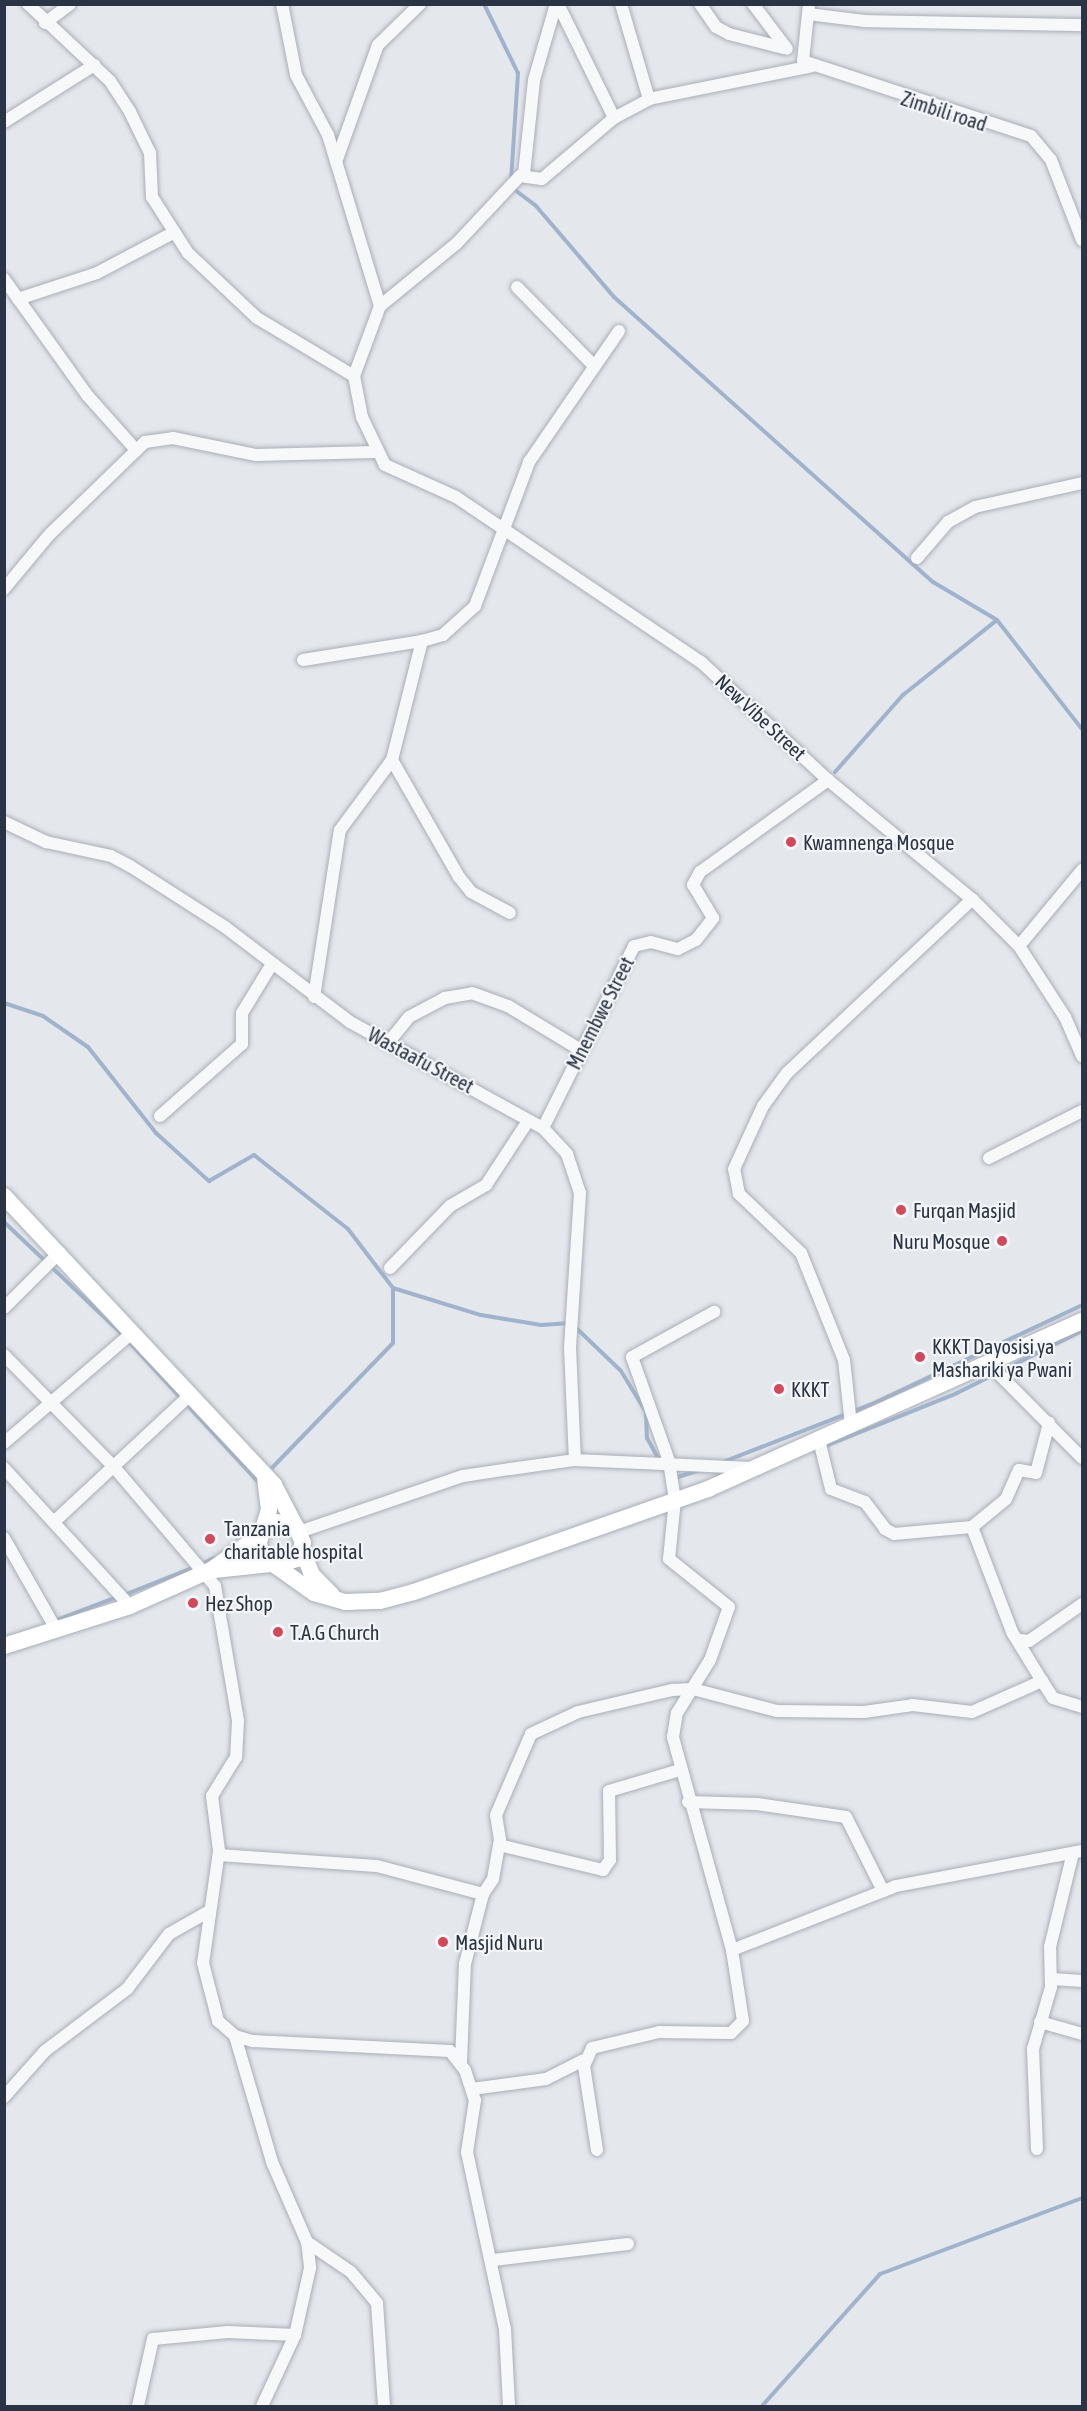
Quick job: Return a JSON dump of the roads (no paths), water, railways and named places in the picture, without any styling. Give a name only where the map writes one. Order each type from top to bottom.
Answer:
[{"type":"main road","points":[[5,1196],[60,1252],[132,1334],[191,1394],[265,1479],[280,1492],[298,1530],[302,1549],[312,1575],[337,1600]]},
{"type":"main road","points":[[265,1479],[269,1500],[259,1548],[274,1565],[297,1583],[337,1600],[364,1603],[414,1592],[675,1500],[756,1468],[990,1365],[1083,1321]]},
{"type":"main road","points":[[4,1646],[130,1606],[208,1571],[276,1522],[298,1530]]},
{"type":"main road","points":[[208,1571],[293,1562],[302,1549]]},
{"type":"street","points":[[28,4],[45,24],[94,65],[130,112],[150,153],[153,197],[173,233],[246,310],[354,376]]},
{"type":"street","points":[[45,24],[70,4]]},
{"type":"street","points":[[282,4],[296,75],[318,110],[380,306]]},
{"type":"street","points":[[336,162],[378,45],[420,4]]},
{"type":"street","points":[[557,4],[614,118]]},
{"type":"street","points":[[4,590],[49,535],[145,442],[173,438],[256,455],[375,452],[354,376],[380,306],[457,243],[524,174],[534,80],[557,4]]},
{"type":"street","points":[[636,4],[622,7],[649,99]]},
{"type":"street","points":[[699,4],[716,27],[729,34],[784,48]]},
{"type":"street","points":[[753,4],[784,48]]},
{"type":"street","points":[[801,57],[809,9],[865,21],[1083,25]]},
{"type":"street","name":"Zimbili road","points":[[784,48],[812,66],[1032,136],[1052,160],[1083,240]]},
{"type":"street","points":[[4,122],[94,65]]},
{"type":"street","points":[[524,174],[542,179],[614,118],[649,99],[812,66]]},
{"type":"street","points":[[18,299],[97,273],[173,233]]},
{"type":"street","points":[[4,279],[87,395],[136,450]]},
{"type":"street","points":[[518,287],[593,365]]},
{"type":"street","points":[[303,660],[422,641],[443,635],[475,606],[501,529],[539,445],[619,331]]},
{"type":"street","name":"New Vibe Street","points":[[375,452],[397,474],[456,497],[701,662],[828,780],[972,898],[1019,946],[1065,1017],[1083,1056]]},
{"type":"street","points":[[917,558],[948,522],[975,507],[1083,483]]},
{"type":"street","points":[[314,997],[340,830],[392,760],[422,641]]},
{"type":"street","points":[[392,760],[471,892],[510,913]]},
{"type":"street","name":"Mnembwe Street","points":[[543,1128],[579,1049],[634,946],[651,942],[678,949],[696,940],[711,922],[712,913],[693,885],[700,872],[828,780]]},
{"type":"street","name":"Wastaafu Street","points":[[5,824],[46,842],[111,856],[181,897],[314,997],[388,1043],[458,1077],[543,1128],[567,1154],[580,1193],[570,1347],[575,1461]]},
{"type":"street","points":[[1019,946],[1083,870]]},
{"type":"street","points":[[851,1425],[844,1360],[801,1253],[739,1194],[734,1168],[759,1114],[787,1073],[972,898]]},
{"type":"street","points":[[160,1116],[242,1044],[242,1012],[272,964]]},
{"type":"street","points":[[388,1043],[409,1017],[445,998],[472,993],[508,1006],[579,1049]]},
{"type":"street","points":[[989,1158],[1083,1111]]},
{"type":"street","points":[[390,1268],[450,1206],[486,1185],[528,1121]]},
{"type":"street","points":[[4,1308],[60,1252]]},
{"type":"street","points":[[472,2089],[546,2079],[584,2060],[594,2047],[658,2032],[740,2028],[742,1999],[732,1950],[688,1802],[680,1770],[674,1719],[693,1689],[727,1623],[729,1606],[669,1559],[675,1500],[669,1461],[632,1357],[714,1312]]},
{"type":"street","points":[[6,1438],[132,1334]]},
{"type":"street","points":[[4,1355],[114,1467],[208,1571],[215,1586],[228,1638],[238,1721],[236,1757],[212,1790],[219,1855],[206,1913],[204,1980],[216,2017],[235,2036],[272,2162],[307,2242],[310,2278],[295,2335],[262,2406]]},
{"type":"street","points":[[990,1365],[1083,1458]]},
{"type":"street","points":[[56,1520],[191,1394]]},
{"type":"street","points":[[819,1440],[831,1489],[865,1502],[885,1529],[894,1534],[972,1527],[1006,1499],[1019,1470],[1036,1473],[1049,1423]]},
{"type":"street","points":[[298,1530],[463,1476],[575,1461],[669,1461],[756,1468]]},
{"type":"street","points":[[4,1468],[56,1520],[130,1606]]},
{"type":"street","points":[[972,1527],[990,1581],[1042,1681],[1053,1698],[1083,1707]]},
{"type":"street","points":[[4,1538],[57,1631]]},
{"type":"street","points":[[1020,1640],[1029,1641],[1083,1604]]},
{"type":"street","points":[[461,2062],[465,1964],[483,1894],[492,1882],[499,1845],[498,1809],[531,1734],[578,1712],[693,1689],[777,1711],[864,1712],[913,1705],[972,1712],[1042,1681]]},
{"type":"street","points":[[499,1845],[603,1870],[610,1860],[609,1791],[680,1770]]},
{"type":"street","points":[[688,1802],[757,1804],[846,1817],[883,1891]]},
{"type":"street","points":[[732,1950],[883,1891],[953,1872],[1078,1852],[1050,1947],[1052,1979],[1033,2053],[1037,2149]]},
{"type":"street","points":[[219,1855],[376,1866],[483,1894]]},
{"type":"street","points":[[4,2097],[45,2051],[127,1989],[169,1934],[206,1913]]},
{"type":"street","points":[[1052,1979],[1083,1981]]},
{"type":"street","points":[[1040,2022],[1083,2034]]},
{"type":"street","points":[[235,2036],[407,2045],[450,2051],[461,2062],[472,2089],[467,2152],[493,2260],[505,2329],[509,2406]]},
{"type":"street","points":[[584,2060],[597,2150]]},
{"type":"street","points":[[307,2242],[351,2272],[377,2303],[384,2406]]},
{"type":"street","points":[[493,2260],[628,2244]]},
{"type":"street","points":[[138,2406],[153,2338],[228,2332],[295,2335]]},
{"type":"waterway","points":[[484,4],[518,73],[511,180]]},
{"type":"waterway","points":[[511,187],[536,206],[614,297],[933,582],[997,620],[1082,729]]},
{"type":"waterway","points":[[835,772],[903,695],[997,620]]},
{"type":"waterway","points":[[4,1003],[43,1016],[88,1047],[156,1133],[209,1181],[254,1155],[348,1229],[393,1288],[393,1343],[273,1467]]},
{"type":"waterway","points":[[4,1222],[125,1337]]},
{"type":"waterway","points":[[393,1288],[481,1315],[541,1325],[571,1323],[621,1371],[646,1412],[647,1438],[660,1461]]},
{"type":"waterway","points":[[723,1462],[872,1404],[1082,1305]]},
{"type":"waterway","points":[[823,1447],[957,1393],[1082,1331]]},
{"type":"waterway","points":[[130,1343],[259,1483]]},
{"type":"waterway","points":[[675,1478],[699,1470]]},
{"type":"waterway","points":[[206,1562],[214,1558]]},
{"type":"waterway","points":[[124,1595],[190,1569]]},
{"type":"waterway","points":[[54,1621],[117,1597]]},
{"type":"waterway","points":[[762,2406],[880,2274],[1082,2198]]},
{"type":"place","name":"Kwamnenga Mosque","points":[[791,842]]},
{"type":"place","name":"Furqan Masjid","points":[[901,1210]]},
{"type":"place","name":"Nuru Mosque","points":[[1002,1241]]},
{"type":"place","name":"KKKT Dayosisi ya Mashariki ya Pwani","points":[[920,1357]]},
{"type":"place","name":"KKKT","points":[[779,1389]]},
{"type":"place","name":"Tanzania charitable hospital","points":[[210,1539]]},
{"type":"place","name":"Hez Shop","points":[[193,1603]]},
{"type":"place","name":"T.A.G Church","points":[[278,1632]]},
{"type":"place","name":"Masjid Nuru","points":[[443,1942]]}]
